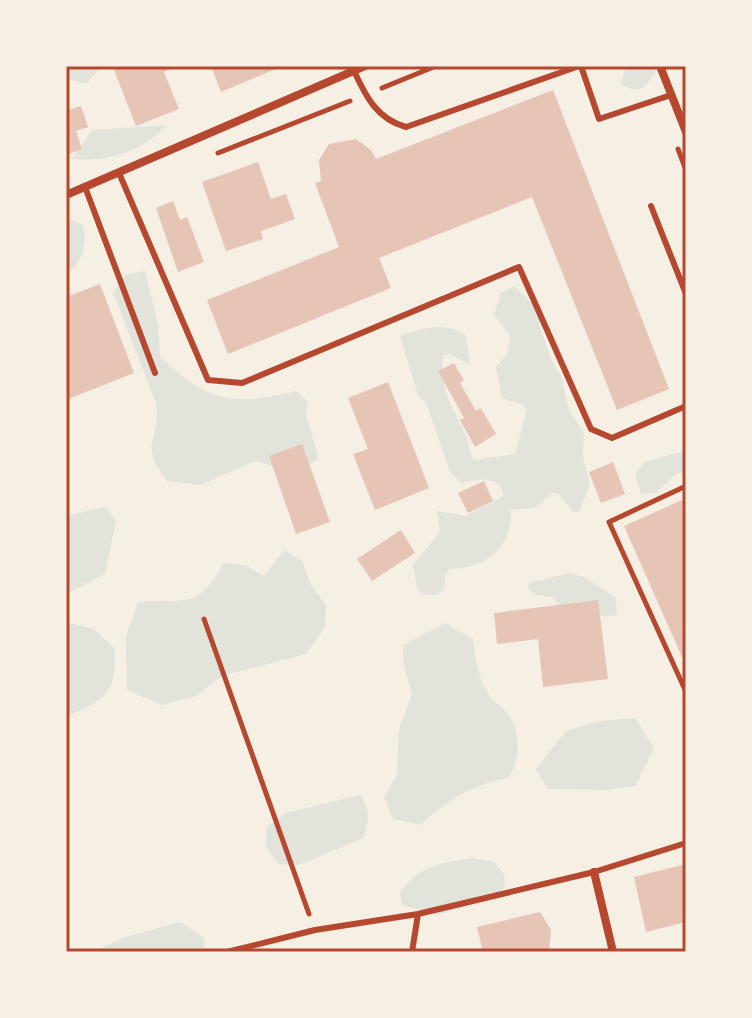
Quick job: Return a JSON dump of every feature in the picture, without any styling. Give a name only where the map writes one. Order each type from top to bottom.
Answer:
[{"type":"street","points":[[66,195],[365,66]]},
{"type":"street","points":[[660,66],[686,132]]},
{"type":"street","points":[[594,872],[613,952]]},
{"type":"lane","points":[[354,71],[365,95],[390,123],[406,127],[580,66],[599,119],[671,95]]},
{"type":"lane","points":[[119,173],[208,380],[242,383],[519,267],[591,429],[612,438],[686,406]]},
{"type":"lane","points":[[85,187],[155,373]]},
{"type":"lane","points":[[651,206],[686,294]]},
{"type":"lane","points":[[227,952],[315,930],[418,914],[594,872],[686,843]]},
{"type":"lane","points":[[412,952],[418,914]]},
{"type":"path","points":[[210,156],[436,66]]},
{"type":"path","points":[[686,486],[609,522],[686,692]]},
{"type":"path","points":[[204,619],[315,930]]},
{"type":"shaded area","points":[[66,66],[102,66],[86,84],[66,78]]},
{"type":"shaded area","points":[[629,66],[656,66],[655,74],[644,87],[635,90],[621,85],[624,71]]},
{"type":"shaded area","points":[[167,125],[147,142],[124,153],[99,159],[72,159],[92,130]]},
{"type":"shaded area","points":[[66,218],[83,225],[85,239],[77,264],[66,274]]},
{"type":"shaded area","points":[[145,271],[158,324],[160,357],[193,384],[222,397],[255,399],[296,391],[308,402],[306,415],[319,459],[296,472],[255,461],[200,485],[167,481],[153,458],[156,403],[113,293],[125,275]]},
{"type":"shaded area","points":[[514,286],[540,311],[539,325],[551,359],[562,378],[568,408],[584,433],[583,456],[590,485],[579,512],[573,512],[559,494],[552,493],[535,508],[511,510],[507,536],[494,554],[474,565],[449,569],[445,575],[444,589],[437,595],[422,594],[417,588],[413,565],[440,532],[437,511],[466,516],[503,496],[498,484],[483,480],[461,483],[450,472],[426,402],[419,398],[400,336],[442,327],[466,336],[470,365],[450,354],[443,356],[443,379],[471,454],[474,460],[515,454],[527,410],[521,404],[502,398],[496,367],[507,354],[511,337],[494,315],[501,293]]},
{"type":"shaded area","points":[[686,447],[686,473],[677,473],[656,493],[641,494],[635,474],[645,462],[684,451]]},
{"type":"shaded area","points":[[105,507],[116,521],[105,574],[66,594],[66,516]]},
{"type":"shaded area","points":[[284,550],[302,561],[310,583],[326,605],[325,627],[306,654],[222,676],[196,696],[162,705],[127,690],[126,637],[138,602],[180,601],[198,595],[215,578],[224,563],[245,565],[264,576]]},
{"type":"shaded area","points":[[569,573],[586,578],[616,598],[617,615],[603,616],[563,609],[552,597],[536,595],[528,589],[529,583]]},
{"type":"shaded area","points":[[66,622],[94,629],[115,649],[115,664],[106,693],[91,705],[66,716]]},
{"type":"shaded area","points":[[445,623],[473,639],[485,688],[514,724],[517,755],[509,777],[462,794],[421,825],[393,819],[384,797],[397,774],[399,730],[412,693],[404,667],[403,645]]},
{"type":"shaded area","points":[[635,718],[654,748],[635,786],[607,790],[548,789],[536,769],[566,731],[599,721]]},
{"type":"shaded area","points":[[360,795],[368,816],[363,838],[299,865],[278,864],[266,847],[267,827],[286,813]]},
{"type":"shaded area","points":[[473,858],[494,862],[504,874],[505,887],[490,899],[438,915],[402,905],[400,893],[423,871]]},
{"type":"shaded area","points":[[180,922],[205,938],[203,952],[94,952],[122,938]]},
{"type":"building","points":[[125,66],[178,66],[164,72],[179,109],[136,126],[114,70]]},
{"type":"building","points":[[211,66],[283,66],[221,92]]},
{"type":"building","points":[[553,90],[669,389],[617,410],[532,197],[379,258],[391,288],[228,354],[207,300],[339,247],[315,183],[321,181],[319,160],[329,144],[356,139],[371,150],[376,159]]},
{"type":"building","points":[[81,106],[88,127],[76,131],[82,149],[66,155],[66,111]]},
{"type":"building","points":[[258,162],[271,199],[286,194],[295,219],[261,231],[263,239],[226,251],[202,182]]},
{"type":"building","points":[[173,201],[180,220],[187,217],[204,262],[178,272],[156,208]]},
{"type":"building","points":[[100,284],[134,373],[66,400],[66,297]]},
{"type":"building","points":[[454,363],[464,380],[460,383],[476,411],[481,408],[496,434],[475,447],[460,420],[464,418],[438,371]]},
{"type":"building","points":[[388,382],[429,488],[375,510],[353,454],[368,449],[348,398]]},
{"type":"building","points":[[302,444],[330,522],[296,534],[269,456]]},
{"type":"building","points":[[613,462],[625,494],[601,503],[589,472]]},
{"type":"building","points":[[484,481],[493,501],[468,513],[458,493]]},
{"type":"building","points":[[682,500],[686,509],[686,666],[624,526]]},
{"type":"building","points":[[401,530],[415,553],[372,581],[357,559]]},
{"type":"building","points":[[598,600],[608,679],[543,687],[538,639],[497,644],[494,613]]},
{"type":"building","points":[[686,864],[686,922],[646,932],[634,877]]},
{"type":"building","points":[[540,912],[551,930],[549,952],[483,952],[477,927]]}]
